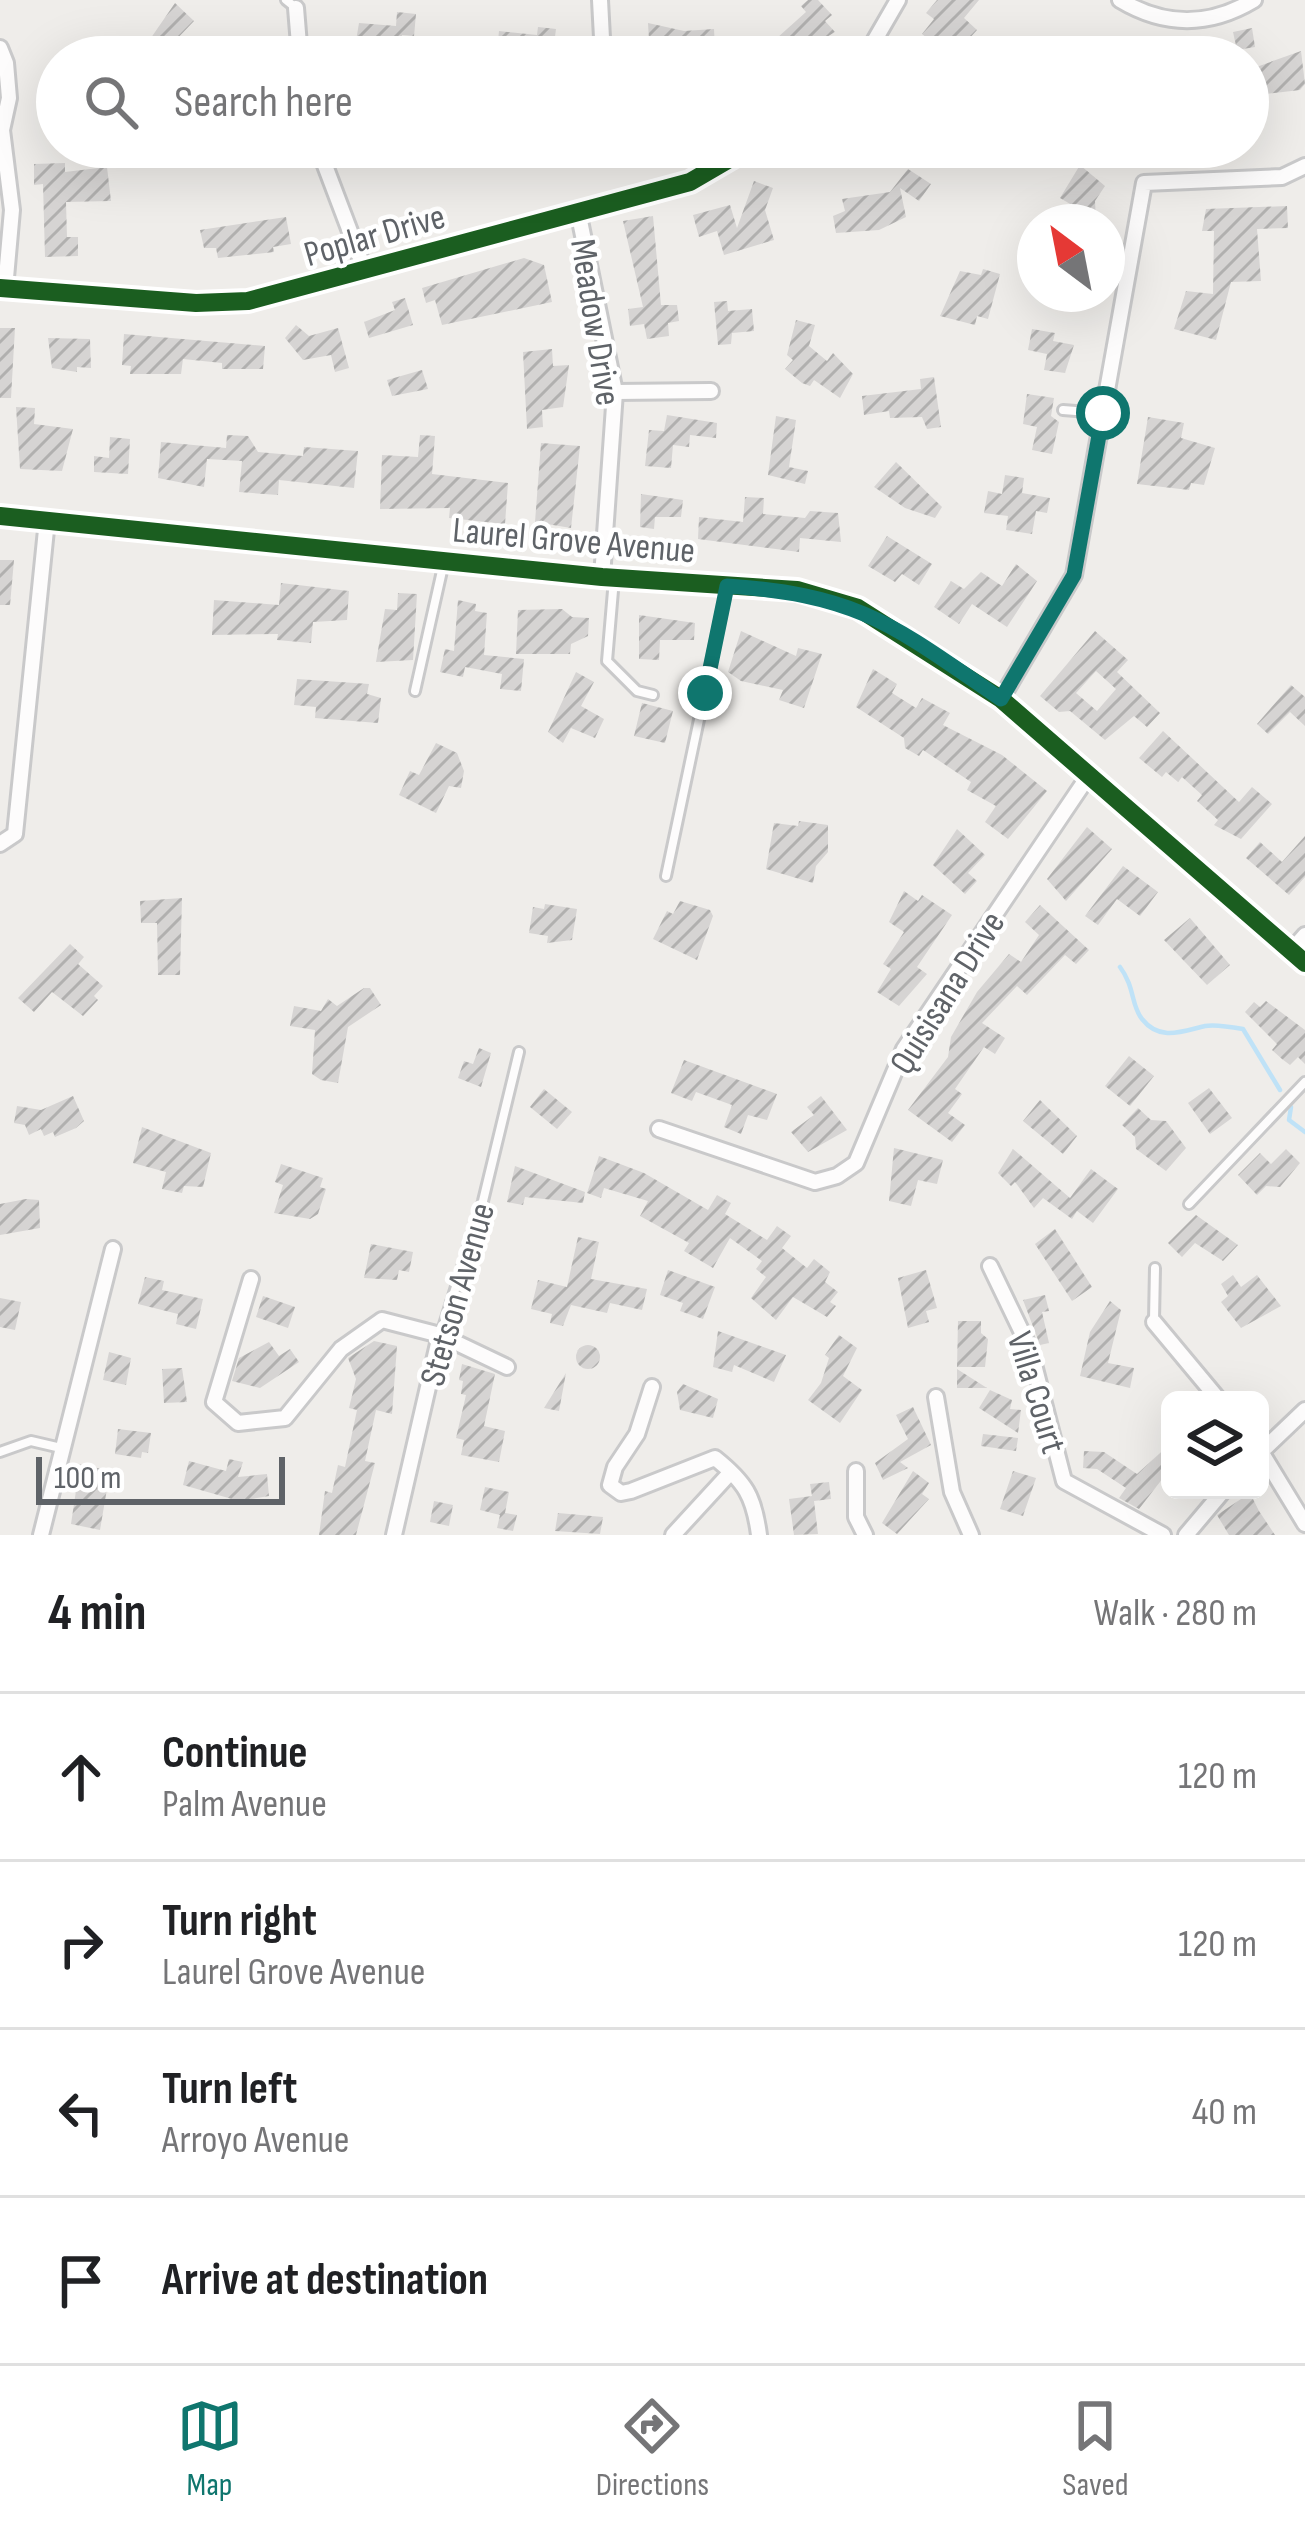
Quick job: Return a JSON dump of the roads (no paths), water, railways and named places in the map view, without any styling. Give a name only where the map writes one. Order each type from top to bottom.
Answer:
[{"type":"street","points":[[600,0],[602,36]]},
{"type":"street","points":[[877,36],[898,0]]},
{"type":"street","points":[[1120,0],[1158,19],[1201,22],[1254,0]]},
{"type":"street","points":[[291,4],[296,36]]},
{"type":"street","points":[[0,48],[7,63],[9,98],[2,130],[12,211],[2,288]]},
{"type":"street","points":[[1001,699],[1074,575],[1144,183],[1282,177],[1305,166]]},
{"type":"street","points":[[326,168],[365,272]]},
{"type":"street","name":"Poplar Drive","points":[[2,288],[226,303],[365,272],[690,182],[714,168]]},
{"type":"street","name":"Meadow Drive","points":[[578,211],[615,392],[608,577]]},
{"type":"street","points":[[615,392],[711,391]]},
{"type":"street","name":"Laurel Grove Avenue","points":[[0,516],[608,577],[797,590],[858,608],[1001,699],[1298,957]]},
{"type":"street","points":[[0,844],[15,834],[47,520]]},
{"type":"street","name":"Quisisana Drive","points":[[659,1129],[815,1182],[856,1163],[904,1049],[1089,775]]},
{"type":"street","points":[[1298,957],[1305,935]]},
{"type":"street","points":[[41,1535],[113,1249]]},
{"type":"street","name":"Villa Court","points":[[990,1266],[1030,1349],[1064,1481],[1163,1535]]},
{"type":"street","points":[[251,1279],[214,1402],[238,1423],[285,1418],[341,1349],[382,1320],[440,1335],[507,1367]]},
{"type":"street","points":[[1154,1322],[1212,1391]]},
{"type":"street","name":"Stetson Avenue","points":[[394,1535],[440,1335]]},
{"type":"street","points":[[652,1388],[638,1433],[610,1477],[614,1491],[631,1491],[710,1459],[740,1476],[754,1497],[759,1535]]},
{"type":"street","points":[[936,1397],[952,1492],[971,1535]]},
{"type":"street","points":[[1269,1443],[1305,1410]]},
{"type":"street","points":[[1269,1466],[1305,1524]]},
{"type":"street","points":[[856,1471],[856,1517],[865,1535]]},
{"type":"street","points":[[673,1535],[730,1473]]},
{"type":"street","points":[[1186,1535],[1217,1499]]},
{"type":"lane","points":[[1063,410],[1103,413]]},
{"type":"lane","points":[[415,691],[444,561]]},
{"type":"lane","points":[[608,577],[607,661],[638,691],[653,694]]},
{"type":"lane","points":[[666,875],[727,586]]},
{"type":"lane","name":"Stetson Avenue","points":[[440,1335],[483,1201],[519,1052]]},
{"type":"lane","points":[[1189,1204],[1305,1082]]},
{"type":"lane","points":[[1154,1322],[1155,1268]]},
{"type":"lane","points":[[0,1452],[31,1441],[63,1448]]},
{"type":"waterway","points":[[1120,967],[1139,1014],[1149,1026],[1172,1033],[1209,1025],[1243,1029],[1280,1090]]},
{"type":"waterway","points":[[1291,1107],[1289,1120],[1305,1132]]}]
